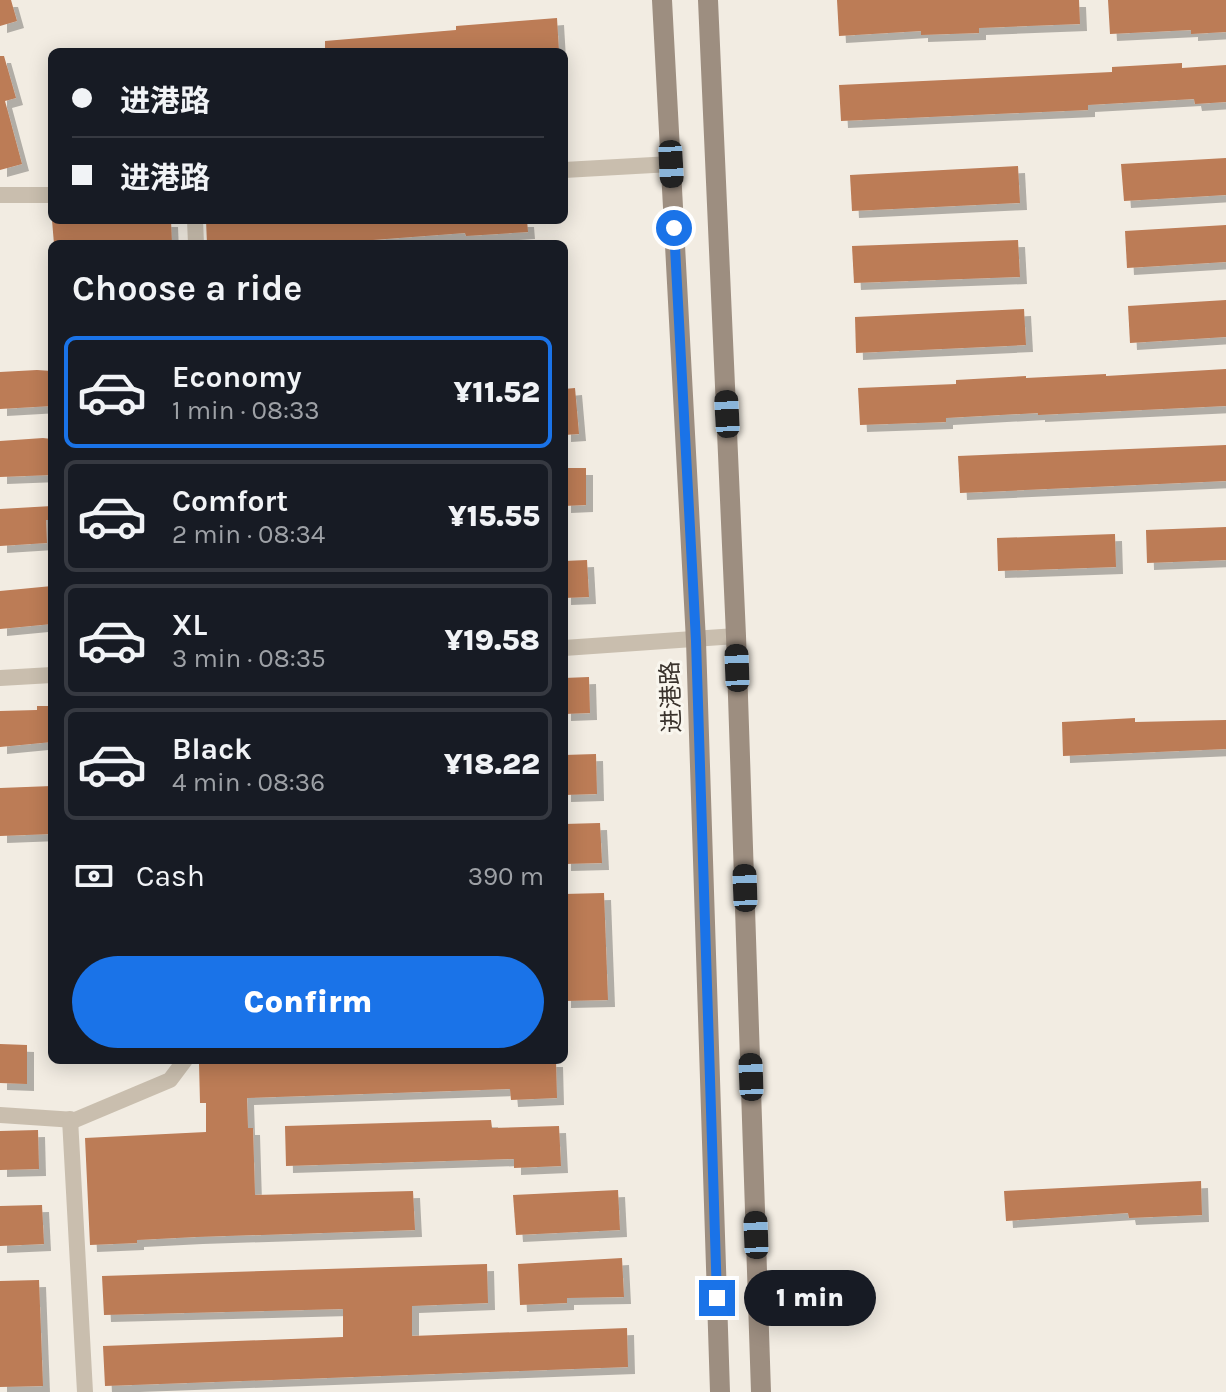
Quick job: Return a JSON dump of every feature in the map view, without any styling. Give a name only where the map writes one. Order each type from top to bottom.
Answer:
[{"type":"main road","name":"进港路","points":[[662,0],[696,641],[720,1392]]},
{"type":"main road","points":[[708,0],[736,636],[761,1392]]},
{"type":"street","points":[[568,170],[671,164]]},
{"type":"street","points":[[0,195],[48,195]]},
{"type":"street","points":[[568,648],[736,636]]},
{"type":"street","points":[[0,678],[48,675]]},
{"type":"street","points":[[0,1115],[75,1120],[170,1080],[182,1064]]},
{"type":"street","points":[[70,1119],[85,1392]]},
{"type":"building","points":[[0,0],[11,0],[17,21],[0,26]]},
{"type":"building","points":[[837,0],[1079,0],[1080,24],[979,28],[979,33],[921,35],[921,31],[839,36]]},
{"type":"building","points":[[1108,0],[1226,0],[1226,32],[1191,34],[1191,30],[1110,34]]},
{"type":"building","points":[[557,18],[559,48],[325,48],[325,41],[456,30],[456,26]]},
{"type":"building","points":[[0,56],[4,56],[16,98],[5,101],[22,164],[0,170]]},
{"type":"building","points":[[1182,63],[1182,68],[1226,65],[1226,102],[1195,104],[1194,99],[1088,105],[1088,110],[841,121],[839,85],[1112,72],[1112,67]]},
{"type":"building","points":[[1226,158],[1226,195],[1124,201],[1121,164]]},
{"type":"building","points":[[1018,166],[1020,203],[852,211],[850,175]]},
{"type":"building","points":[[52,224],[171,224],[172,240],[54,240]]},
{"type":"building","points":[[206,224],[527,224],[528,232],[373,240],[207,240]]},
{"type":"building","points":[[1226,225],[1226,262],[1127,268],[1125,231]]},
{"type":"building","points":[[1018,240],[1020,277],[854,283],[852,246]]},
{"type":"building","points":[[1226,300],[1226,337],[1130,343],[1128,306]]},
{"type":"building","points":[[1024,309],[1026,345],[856,353],[855,317]]},
{"type":"building","points":[[1226,369],[1226,406],[1038,413],[946,418],[946,422],[860,425],[858,388],[956,384],[956,380],[1026,376],[1106,376]]},
{"type":"building","points":[[48,371],[48,406],[0,409],[0,372]]},
{"type":"building","points":[[575,388],[579,434],[568,435],[568,389]]},
{"type":"building","points":[[48,439],[48,475],[0,477],[0,441]]},
{"type":"building","points":[[1226,445],[1226,481],[960,493],[958,456]]},
{"type":"building","points":[[568,468],[586,468],[586,505],[568,506]]},
{"type":"building","points":[[48,506],[47,543],[0,546],[0,509]]},
{"type":"building","points":[[1226,527],[1226,560],[1147,563],[1146,530]]},
{"type":"building","points":[[1115,534],[1116,567],[998,571],[997,538]]},
{"type":"building","points":[[587,560],[589,597],[568,598],[568,561]]},
{"type":"building","points":[[48,586],[48,624],[0,629],[0,591]]},
{"type":"building","points":[[589,677],[590,713],[568,714],[568,678]]},
{"type":"building","points":[[37,706],[48,706],[48,742],[0,747],[0,711],[37,710]]},
{"type":"building","points":[[1135,718],[1135,722],[1226,720],[1226,749],[1063,756],[1062,722]]},
{"type":"building","points":[[596,754],[597,794],[568,795],[568,755]]},
{"type":"building","points":[[48,786],[48,834],[0,836],[0,788]]},
{"type":"building","points":[[600,823],[602,863],[568,864],[568,824]]},
{"type":"building","points":[[604,893],[608,1000],[568,1001],[568,894]]},
{"type":"building","points":[[0,1044],[27,1045],[27,1084],[0,1083]]},
{"type":"building","points":[[199,1064],[556,1064],[557,1098],[511,1100],[510,1089],[247,1098],[248,1128],[253,1128],[255,1195],[413,1191],[415,1230],[196,1237],[90,1245],[85,1138],[206,1132],[206,1103],[200,1103]]},
{"type":"building","points":[[491,1120],[492,1128],[559,1126],[561,1166],[514,1168],[514,1159],[286,1166],[285,1126]]},
{"type":"building","points":[[38,1130],[39,1169],[0,1170],[0,1131]]},
{"type":"building","points":[[1201,1181],[1202,1215],[1129,1218],[1128,1213],[1006,1221],[1004,1191]]},
{"type":"building","points":[[618,1190],[620,1230],[516,1235],[513,1195]]},
{"type":"building","points":[[42,1205],[44,1244],[0,1246],[0,1206]]},
{"type":"building","points":[[622,1258],[624,1297],[567,1298],[567,1303],[520,1305],[518,1264]]},
{"type":"building","points":[[487,1264],[488,1303],[412,1306],[412,1336],[627,1328],[628,1367],[105,1386],[103,1346],[343,1337],[343,1309],[104,1315],[102,1276]]},
{"type":"building","points":[[39,1280],[43,1386],[0,1387],[0,1281]]},
{"type":"route","points":[[674,228],[696,641],[717,1298]]}]
